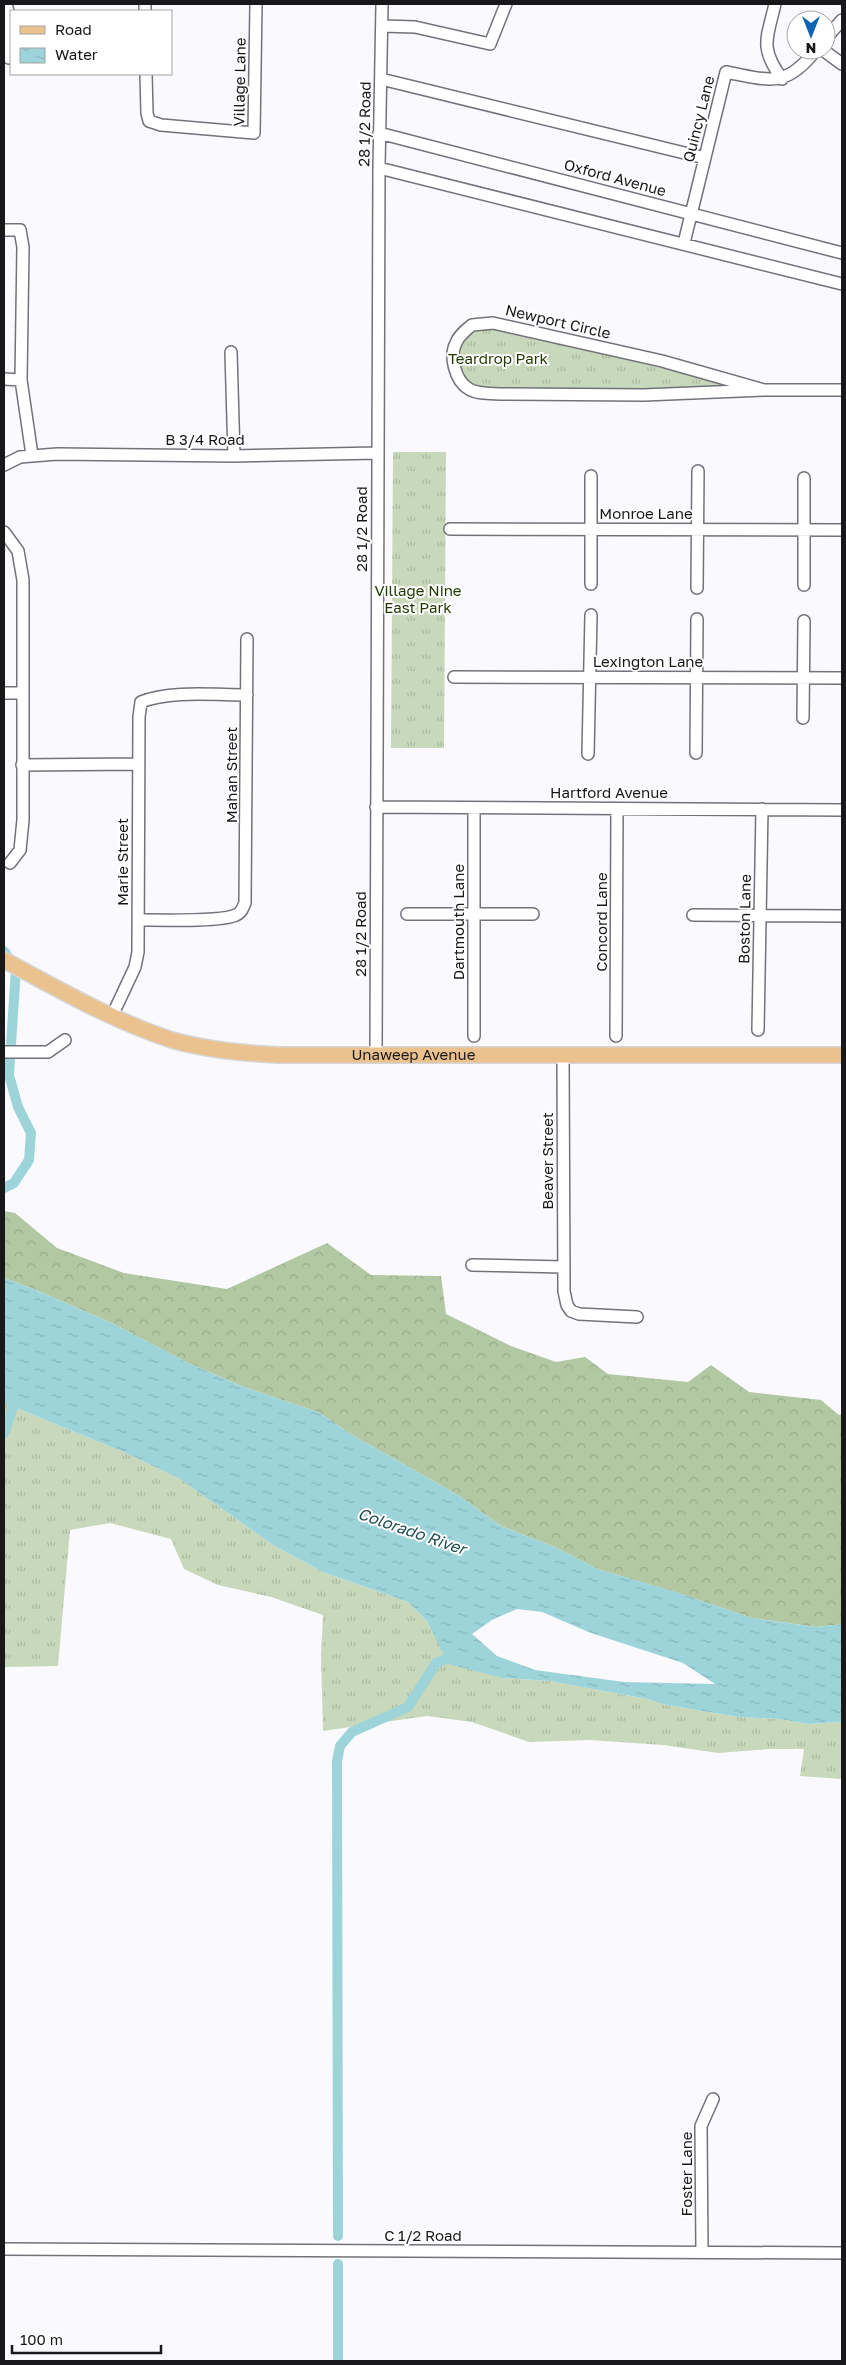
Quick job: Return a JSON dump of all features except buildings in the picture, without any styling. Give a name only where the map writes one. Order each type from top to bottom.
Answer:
[{"type":"main road","name":"Unaweep Avenue","points":[[4,960],[112,1016],[172,1040],[237,1052],[376,1055],[842,1055]]},
{"type":"street","points":[[6,4],[9,15],[9,58]]},
{"type":"street","name":"Village Lane","points":[[146,75],[149,121],[161,125],[254,133],[256,4]]},
{"type":"street","name":"28 1/2 Road","points":[[376,1055],[377,453],[382,4]]},
{"type":"street","points":[[382,26],[415,27],[490,44],[506,4]]},
{"type":"street","points":[[775,4],[767,40],[769,61],[782,79],[794,74],[808,60]]},
{"type":"street","name":"Quincy Lane","points":[[684,243],[726,72],[766,79],[782,79]]},
{"type":"street","points":[[381,79],[705,158]]},
{"type":"street","name":"Oxford Avenue","points":[[380,133],[842,254]]},
{"type":"street","points":[[379,168],[842,284]]},
{"type":"street","points":[[4,230],[20,230],[22,247],[21,380],[32,455]]},
{"type":"street","name":"Newport Circle","points":[[764,390],[662,361],[493,323],[472,325],[456,342],[453,352],[457,374],[463,383],[469,389],[483,393],[644,394],[764,390],[842,390]]},
{"type":"street","points":[[231,352],[234,456]]},
{"type":"street","points":[[4,379],[21,380]]},
{"type":"street","name":"B 3/4 Road","points":[[4,464],[20,457],[32,455],[234,456],[377,453]]},
{"type":"street","points":[[697,588],[698,471]]},
{"type":"street","points":[[591,476],[591,584]]},
{"type":"street","points":[[804,478],[804,584]]},
{"type":"street","name":"Monroe Lane","points":[[450,529],[842,530]]},
{"type":"street","points":[[4,532],[18,551],[23,580],[23,820],[20,850],[10,863]]},
{"type":"street","points":[[588,754],[591,614]]},
{"type":"street","points":[[696,754],[697,618]]},
{"type":"street","points":[[804,621],[804,718]]},
{"type":"street","name":"Mahan Street","points":[[138,920],[235,916],[242,910],[245,903],[247,639]]},
{"type":"street","name":"Lexington Lane","points":[[454,677],[842,678]]},
{"type":"street","points":[[4,694],[22,693]]},
{"type":"street","name":"Marie Street","points":[[112,1016],[135,967],[138,920],[138,764],[141,702],[152,698],[176,696],[246,695]]},
{"type":"street","points":[[22,765],[138,764]]},
{"type":"street","name":"Hartford Avenue","points":[[376,807],[842,810]]},
{"type":"street","name":"Dartmouth Lane","points":[[474,808],[474,1036]]},
{"type":"street","name":"Concord Lane","points":[[616,1036],[618,808]]},
{"type":"street","name":"Boston Lane","points":[[758,1030],[762,809]]},
{"type":"street","points":[[407,914],[533,914]]},
{"type":"street","points":[[693,915],[842,916]]},
{"type":"street","points":[[4,1052],[48,1052],[65,1040]]},
{"type":"street","name":"Beaver Street","points":[[563,1055],[565,1299],[571,1311],[579,1314],[637,1317]]},
{"type":"street","points":[[472,1266],[564,1267]]},
{"type":"street","name":"Foster Lane","points":[[702,2252],[701,2126],[713,2099]]},
{"type":"street","name":"C 1/2 Road","points":[[4,2248],[842,2253]]},
{"type":"green space","name":"Teardrop Park","points":[[488,327],[728,384],[725,389],[494,389],[477,387],[467,381],[461,374],[457,360],[466,337],[472,331]]},
{"type":"green space","name":"Village Nine East Park","points":[[393,452],[446,452],[444,748],[391,748]]},
{"type":"green space","points":[[4,1211],[15,1213],[57,1248],[124,1273],[227,1289],[327,1243],[371,1275],[441,1276],[446,1314],[511,1346],[556,1362],[585,1357],[608,1374],[688,1382],[711,1365],[749,1392],[821,1400],[839,1415],[842,1414],[842,1624],[816,1627],[752,1618],[675,1592],[597,1569],[557,1548],[501,1526],[458,1495],[352,1435],[318,1412],[244,1387],[188,1363],[116,1325],[4,1278]]},
{"type":"green space","points":[[4,1403],[126,1453],[180,1479],[273,1545],[323,1572],[408,1602],[428,1622],[503,1678],[550,1681],[647,1699],[667,1705],[738,1717],[780,1719],[808,1724],[842,1722],[842,1779],[800,1776],[804,1749],[770,1749],[718,1753],[663,1745],[589,1740],[529,1742],[472,1722],[427,1716],[323,1731],[321,1656],[323,1615],[271,1597],[218,1585],[184,1569],[171,1539],[110,1523],[70,1530],[58,1666],[4,1667]]},
{"type":"water","name":"Colorado River","points":[[4,1278],[116,1325],[188,1363],[244,1387],[318,1412],[352,1435],[458,1495],[501,1526],[557,1548],[597,1569],[676,1592],[752,1618],[816,1627],[842,1624],[842,1722],[808,1724],[780,1719],[738,1717],[667,1705],[647,1699],[550,1681],[503,1678],[448,1664],[428,1622],[408,1602],[323,1572],[273,1545],[180,1479],[126,1453],[4,1403]],"holes":[[[517,1609],[542,1612],[591,1633],[683,1663],[715,1684],[624,1682],[535,1670],[497,1656],[472,1634],[492,1620]]]},
{"type":"waterway","points":[[4,951],[16,969],[9,1075],[18,1107],[31,1133],[29,1160],[14,1183],[4,1188]]},
{"type":"waterway","points":[[4,1433],[13,1407]]},
{"type":"waterway","points":[[338,2236],[337,1761],[340,1746],[352,1732],[408,1707],[436,1663],[446,1659]]},
{"type":"waterway","points":[[338,2264],[338,2361]]}]
